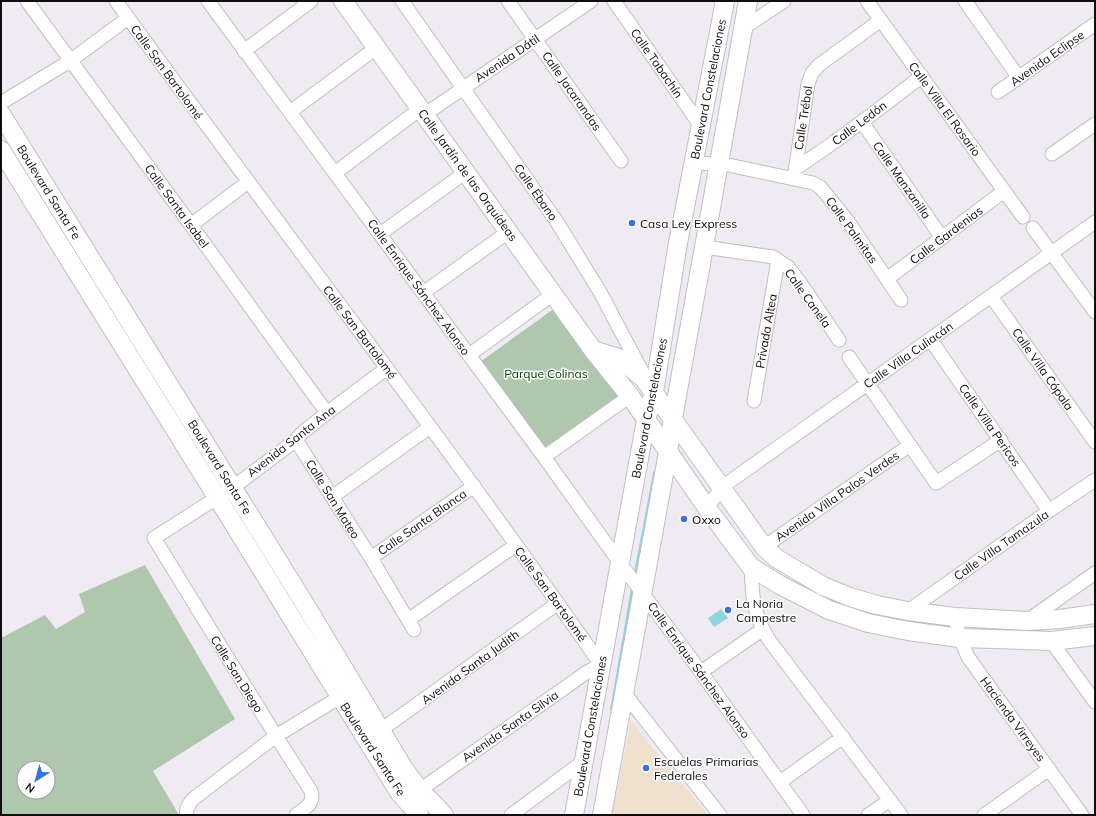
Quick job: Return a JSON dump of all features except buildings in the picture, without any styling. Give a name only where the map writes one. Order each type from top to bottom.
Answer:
[{"type":"street","name":"Calle Santa Isabel","points":[[27,1],[327,413]]},
{"type":"street","name":"Calle San Bartolomé","points":[[116,1],[248,182],[474,486],[601,665]]},
{"type":"street","name":"Calle Enrique Sánchez Alonso","points":[[208,1],[424,293],[804,815]]},
{"type":"street","points":[[244,51],[311,1]]},
{"type":"street","name":"Calle Jardín de las Orquídeas","points":[[342,1],[593,350],[630,396],[707,508],[751,567]]},
{"type":"street","name":"Calle Ébano","points":[[402,1],[557,222],[600,292],[654,392]]},
{"type":"street","name":"Calle Jacarandas","points":[[508,1],[621,161]]},
{"type":"street","name":"Avenida Dátil","points":[[335,174],[422,112],[464,88],[591,1]]},
{"type":"street","name":"Calle Tabachín","points":[[614,1],[700,124]]},
{"type":"street","name":"Boulevard Constelaciones","points":[[574,815],[601,665],[632,579],[668,452],[672,418],[704,247],[717,163],[748,1]]},
{"type":"street","points":[[742,29],[784,1]]},
{"type":"street","name":"Calle Villa El Rosario","points":[[867,1],[1023,217]]},
{"type":"street","points":[[965,1],[1019,78]]},
{"type":"street","name":"Boulevard Constelaciones","points":[[602,815],[624,693],[646,420],[654,392],[678,243],[697,163],[700,124],[721,5]]},
{"type":"street","points":[[1,103],[70,61],[128,18]]},
{"type":"street","name":"Calle Trébol","points":[[795,174],[808,84],[812,73],[819,64],[881,20]]},
{"type":"street","name":"Avenida Eclipse","points":[[998,92],[1095,24]]},
{"type":"street","points":[[290,112],[376,48]]},
{"type":"street","name":"Calle Ledón","points":[[795,174],[814,156],[862,122],[922,76]]},
{"type":"street","name":"Boulevard Santa Fe","points":[[1,114],[140,337],[224,492],[340,697],[399,792],[419,815]]},
{"type":"street","name":"Calle Manzanilla","points":[[862,122],[942,238]]},
{"type":"street","points":[[1052,154],[1095,124]]},
{"type":"street","name":"Boulevard Santa Fe","points":[[1,150],[224,492],[303,602],[404,769],[420,790],[444,815]]},
{"type":"street","name":"Calle Palmitas","points":[[697,163],[717,163],[795,174],[813,183],[826,194],[847,220],[901,300]]},
{"type":"street","points":[[380,234],[466,172]]},
{"type":"street","points":[[191,225],[248,182]]},
{"type":"street","name":"Calle Gardenias","points":[[887,279],[1004,191]]},
{"type":"street","name":"Calle Villa Culiacán","points":[[707,508],[722,487],[1095,222]]},
{"type":"street","points":[[1033,228],[1095,312]]},
{"type":"street","points":[[424,293],[508,232]]},
{"type":"street","name":"Calle Canela","points":[[704,247],[773,257],[778,260],[788,268],[801,284],[839,340]]},
{"type":"street","name":"Privada Altea","points":[[754,401],[778,260]]},
{"type":"street","points":[[469,355],[553,294]]},
{"type":"street","name":"Calle Villa Cópala","points":[[991,296],[1095,442]]},
{"type":"street","name":"Calle Villa Pericos","points":[[930,339],[1049,511]]},
{"type":"street","points":[[593,350],[618,358],[644,379],[764,547],[776,558],[823,586],[850,597],[877,605],[908,611],[955,617],[1027,622],[1095,614]]},
{"type":"street","points":[[849,357],[936,483],[1000,440]]},
{"type":"street","name":"Avenida Santa Ana","points":[[154,538],[224,492],[296,440],[302,433],[327,413],[387,368]]},
{"type":"street","points":[[544,457],[630,396]]},
{"type":"street","points":[[332,497],[430,427]]},
{"type":"street","name":"Calle San Mateo","points":[[296,440],[371,558],[411,625],[516,545]]},
{"type":"street","name":"Avenida Villa Palos Verdes","points":[[764,547],[910,445]]},
{"type":"street","name":"Calle Villa Tamazula","points":[[908,611],[1095,480]]},
{"type":"street","name":"Calle Santa Blanca","points":[[371,558],[474,486]]},
{"type":"street","name":"Calle San Diego","points":[[154,538],[311,791],[312,800],[301,812]]},
{"type":"street","points":[[751,567],[753,599],[758,618],[769,640],[901,815]]},
{"type":"street","points":[[751,567],[780,585],[829,610],[868,623],[908,631],[960,638],[1051,641],[1095,636]]},
{"type":"street","points":[[1027,622],[1095,573]]},
{"type":"street","name":"Avenida Santa Judith","points":[[381,730],[558,603]]},
{"type":"street","name":"Hacienda Virreyes","points":[[955,617],[960,638],[968,657],[1082,815]]},
{"type":"street","points":[[701,672],[763,629]]},
{"type":"street","points":[[1051,641],[1095,702]]},
{"type":"street","name":"Avenida Santa Silvia","points":[[420,790],[587,672],[601,665]]},
{"type":"street","points":[[624,693],[720,815]]},
{"type":"street","points":[[187,815],[187,808],[193,799],[276,736],[340,697]]},
{"type":"street","points":[[780,782],[843,737]]},
{"type":"street","points":[[510,815],[584,761]]},
{"type":"street","points":[[984,815],[1049,769]]},
{"type":"street","points":[[868,815],[890,800]]},
{"type":"shaded area","name":"Escuelas Primarias Federales","points":[[631,721],[708,815],[612,815]]},
{"type":"green space","name":"Parque Colinas","points":[[555,308],[621,399],[549,453],[480,362]]},
{"type":"green space","points":[[145,565],[235,719],[153,771],[179,815],[1,815],[1,638],[45,615],[56,629],[85,612],[79,594]]},
{"type":"water","points":[[721,609],[728,618],[714,627],[708,618]]},
{"type":"waterway","points":[[635,577],[655,472]]},
{"type":"waterway","points":[[612,709],[633,587]]},
{"type":"place","name":"Casa Ley Express","points":[[632,223]]},
{"type":"place","name":"Oxxo","points":[[684,519]]},
{"type":"place","name":"La Noria Campestre","points":[[728,610]]},
{"type":"place","name":"Escuelas Primarias Federales","points":[[646,768]]}]
